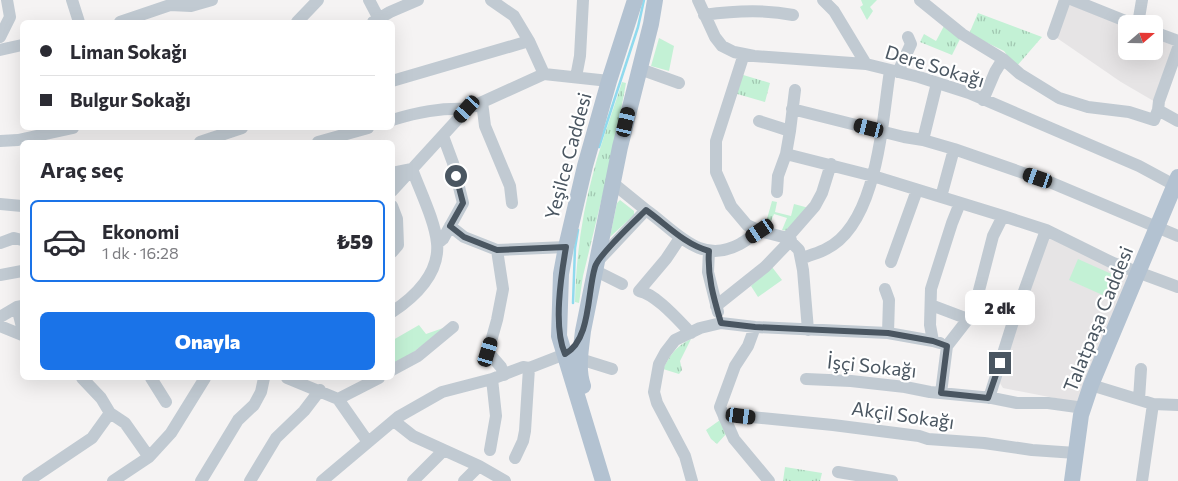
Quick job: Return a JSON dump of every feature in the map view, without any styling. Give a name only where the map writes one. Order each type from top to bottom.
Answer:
[{"type":"main road","name":"Yeşilce Caddesi","points":[[572,357],[559,336],[561,274],[585,166],[609,81],[635,0]]},
{"type":"main road","points":[[603,481],[572,357],[583,331],[614,184],[620,146],[640,70],[655,0]]},
{"type":"main road","name":"Talatpaşa Caddesi","points":[[1072,481],[1081,415],[1176,183]]},
{"type":"main road","points":[[572,357],[613,481]]},
{"type":"street","points":[[72,0],[78,20]]},
{"type":"street","points":[[126,20],[182,0]]},
{"type":"street","points":[[170,5],[191,6],[212,0]]},
{"type":"street","points":[[299,20],[318,0]]},
{"type":"street","points":[[369,0],[376,20]]},
{"type":"street","points":[[378,20],[418,0]]},
{"type":"street","points":[[491,0],[514,16],[529,41],[544,74]]},
{"type":"street","points":[[576,77],[580,56],[583,0]]},
{"type":"street","name":"Dere Sokağı","points":[[698,0],[714,37],[722,46],[734,52],[866,64],[937,83],[984,100],[1176,183]]},
{"type":"street","points":[[823,0],[834,11],[866,64]]},
{"type":"street","points":[[920,0],[962,34],[1003,59],[1020,74],[1059,98],[1088,107],[1129,112],[1154,120],[1178,48]]},
{"type":"street","points":[[1053,34],[1065,0]]},
{"type":"street","points":[[1072,0],[1118,18]]},
{"type":"street","points":[[1140,15],[1142,0]]},
{"type":"street","points":[[0,36],[10,16],[7,2]]},
{"type":"street","points":[[704,15],[733,11],[793,15]]},
{"type":"street","points":[[1163,35],[1178,41]]},
{"type":"street","points":[[801,259],[827,249],[843,236],[858,216],[873,176],[894,71],[911,44],[908,37]]},
{"type":"street","points":[[395,80],[529,41]]},
{"type":"street","points":[[0,50],[20,45]]},
{"type":"street","points":[[744,54],[716,141],[716,172],[731,206],[747,225],[760,231],[789,239],[799,250],[807,300],[808,330]]},
{"type":"street","points":[[984,100],[995,72],[1003,59]]},
{"type":"street","points":[[640,70],[679,83]]},
{"type":"street","points":[[395,188],[467,109],[544,74],[609,81]]},
{"type":"street","points":[[923,140],[937,83]]},
{"type":"street","points":[[777,192],[778,176],[786,154],[795,90]]},
{"type":"street","points":[[482,102],[485,126],[510,186],[512,203]]},
{"type":"street","points":[[395,119],[444,108],[467,109]]},
{"type":"street","points":[[792,109],[954,149],[1052,183],[1178,236]]},
{"type":"street","points":[[1158,110],[1178,121]]},
{"type":"street","points":[[759,121],[790,130]]},
{"type":"street","points":[[24,140],[65,130]]},
{"type":"street","points":[[206,140],[236,130]]},
{"type":"street","points":[[325,140],[361,130]]},
{"type":"street","points":[[437,244],[443,239],[463,203],[453,163],[443,136]]},
{"type":"street","points":[[0,141],[20,141]]},
{"type":"street","points":[[941,197],[954,149]]},
{"type":"street","points":[[786,154],[873,176],[1046,230],[1113,263],[1139,271],[1178,287]]},
{"type":"street","points":[[716,306],[765,267],[789,239],[822,192],[831,164]]},
{"type":"street","points":[[395,173],[412,170]]},
{"type":"street","points":[[395,310],[410,299],[425,283],[434,264],[437,244],[432,224],[412,170]]},
{"type":"street","points":[[614,184],[680,238],[701,249],[709,251],[723,250],[739,245],[760,231]]},
{"type":"street","points":[[891,262],[917,190]]},
{"type":"street","points":[[933,341],[930,325],[931,289],[960,203]]},
{"type":"street","points":[[0,204],[20,206]]},
{"type":"street","points":[[622,284],[595,267],[646,210]]},
{"type":"street","points":[[395,214],[398,245],[395,248]]},
{"type":"street","points":[[941,393],[947,346],[968,319],[976,302],[993,236],[1003,216]]},
{"type":"street","points":[[450,226],[464,237],[497,250],[566,247]]},
{"type":"street","points":[[988,398],[1046,230]]},
{"type":"street","points":[[0,243],[14,238],[20,240]]},
{"type":"street","points":[[680,238],[666,259],[639,291],[645,292],[664,307],[691,333]]},
{"type":"street","points":[[490,450],[496,416],[496,380],[501,367],[488,352],[503,289],[497,250]]},
{"type":"street","points":[[709,251],[708,272],[721,323]]},
{"type":"street","points":[[0,275],[20,271]]},
{"type":"street","points":[[885,289],[889,300],[888,333]]},
{"type":"street","points":[[931,305],[968,319]]},
{"type":"street","points":[[0,317],[20,307]]},
{"type":"street","points":[[692,481],[685,456],[657,403],[654,392],[656,375],[665,352],[675,340],[710,325],[721,323],[755,327],[888,333],[933,341],[947,346]]},
{"type":"street","points":[[0,326],[20,334]]},
{"type":"street","points":[[395,368],[418,356],[452,327]]},
{"type":"street","points":[[755,327],[748,346],[735,366],[720,408],[734,439],[769,481]]},
{"type":"street","points":[[322,481],[368,442],[396,422],[443,398],[496,380],[523,367],[529,368],[572,357],[612,369]]},
{"type":"street","points":[[515,458],[523,441],[525,431],[529,368]]},
{"type":"street","points":[[1139,400],[1141,370]]},
{"type":"street","name":"İşçi Sokağı","points":[[806,379],[851,381],[1017,403],[1048,403],[1084,408]]},
{"type":"street","points":[[84,380],[101,398],[110,413],[125,423],[149,457]]},
{"type":"street","points":[[152,380],[166,402]]},
{"type":"street","points":[[113,481],[149,457],[171,433],[204,380]]},
{"type":"street","points":[[201,481],[238,420],[254,406],[261,392],[264,380]]},
{"type":"street","points":[[292,380],[338,399],[368,442]]},
{"type":"street","points":[[338,399],[375,380]]},
{"type":"street","points":[[1092,385],[1153,404],[1178,405]]},
{"type":"street","points":[[250,481],[276,438],[304,411],[320,390]]},
{"type":"street","points":[[1142,481],[1153,404]]},
{"type":"street","points":[[28,481],[92,438],[110,413]]},
{"type":"street","name":"Akçil Sokağı","points":[[724,417],[741,416],[833,425],[919,436],[928,439],[1076,453]]},
{"type":"street","points":[[396,422],[413,436],[479,466],[505,481]]},
{"type":"street","points":[[332,481],[396,422]]},
{"type":"street","points":[[413,481],[444,450]]},
{"type":"street","points":[[464,481],[479,466]]},
{"type":"street","points":[[838,472],[892,481]]},
{"type":"shaded area","points":[[1067,1],[1118,22],[1118,60],[1163,60],[1163,39],[1176,44],[1157,103],[1121,82],[1054,36]]},
{"type":"shaded area","points":[[1048,235],[1133,273],[1080,403],[1003,388],[998,380]]},
{"type":"green space","points":[[861,0],[877,0],[870,7],[873,11],[867,20],[860,7],[863,5]]},
{"type":"green space","points":[[978,13],[1042,37],[1016,67],[1004,51],[969,34]]},
{"type":"green space","points":[[944,26],[961,37],[952,55],[920,42],[924,34],[936,41]]},
{"type":"green space","points":[[659,38],[674,46],[669,71],[651,66]]},
{"type":"green space","points":[[740,74],[770,83],[765,102],[734,93]]},
{"type":"green space","points":[[622,82],[626,83],[614,148],[583,276],[579,303],[575,302],[577,268],[586,202],[597,159]]},
{"type":"green space","points":[[620,200],[634,211],[634,215],[610,237],[617,203]]},
{"type":"green space","points":[[772,201],[777,202],[775,212],[791,216],[794,204],[809,208],[787,231],[782,230],[787,218],[774,214],[769,226],[765,226]]},
{"type":"green space","points":[[1078,259],[1116,276],[1107,297],[1069,280]]},
{"type":"green space","points":[[772,267],[782,280],[758,297],[751,286]]},
{"type":"green space","points":[[419,325],[426,334],[446,327],[395,366],[395,339]]},
{"type":"green space","points":[[691,339],[680,361],[682,370],[679,374],[663,369],[674,351]]},
{"type":"green space","points":[[720,420],[727,433],[717,444],[711,439],[706,430]]},
{"type":"green space","points":[[785,467],[822,473],[820,481],[783,481]]},
{"type":"waterway","points":[[599,147],[638,27],[644,0]]},
{"type":"waterway","points":[[573,303],[575,248],[578,230]]},
{"type":"route","points":[[456,176],[463,203],[450,226],[464,237],[497,250],[566,247],[561,274],[559,307],[559,336],[565,354],[576,346],[583,331],[596,264],[646,210],[680,238],[709,251],[708,272],[721,323],[755,327],[888,333],[933,341],[947,346],[941,393],[988,398],[1000,363]]}]
